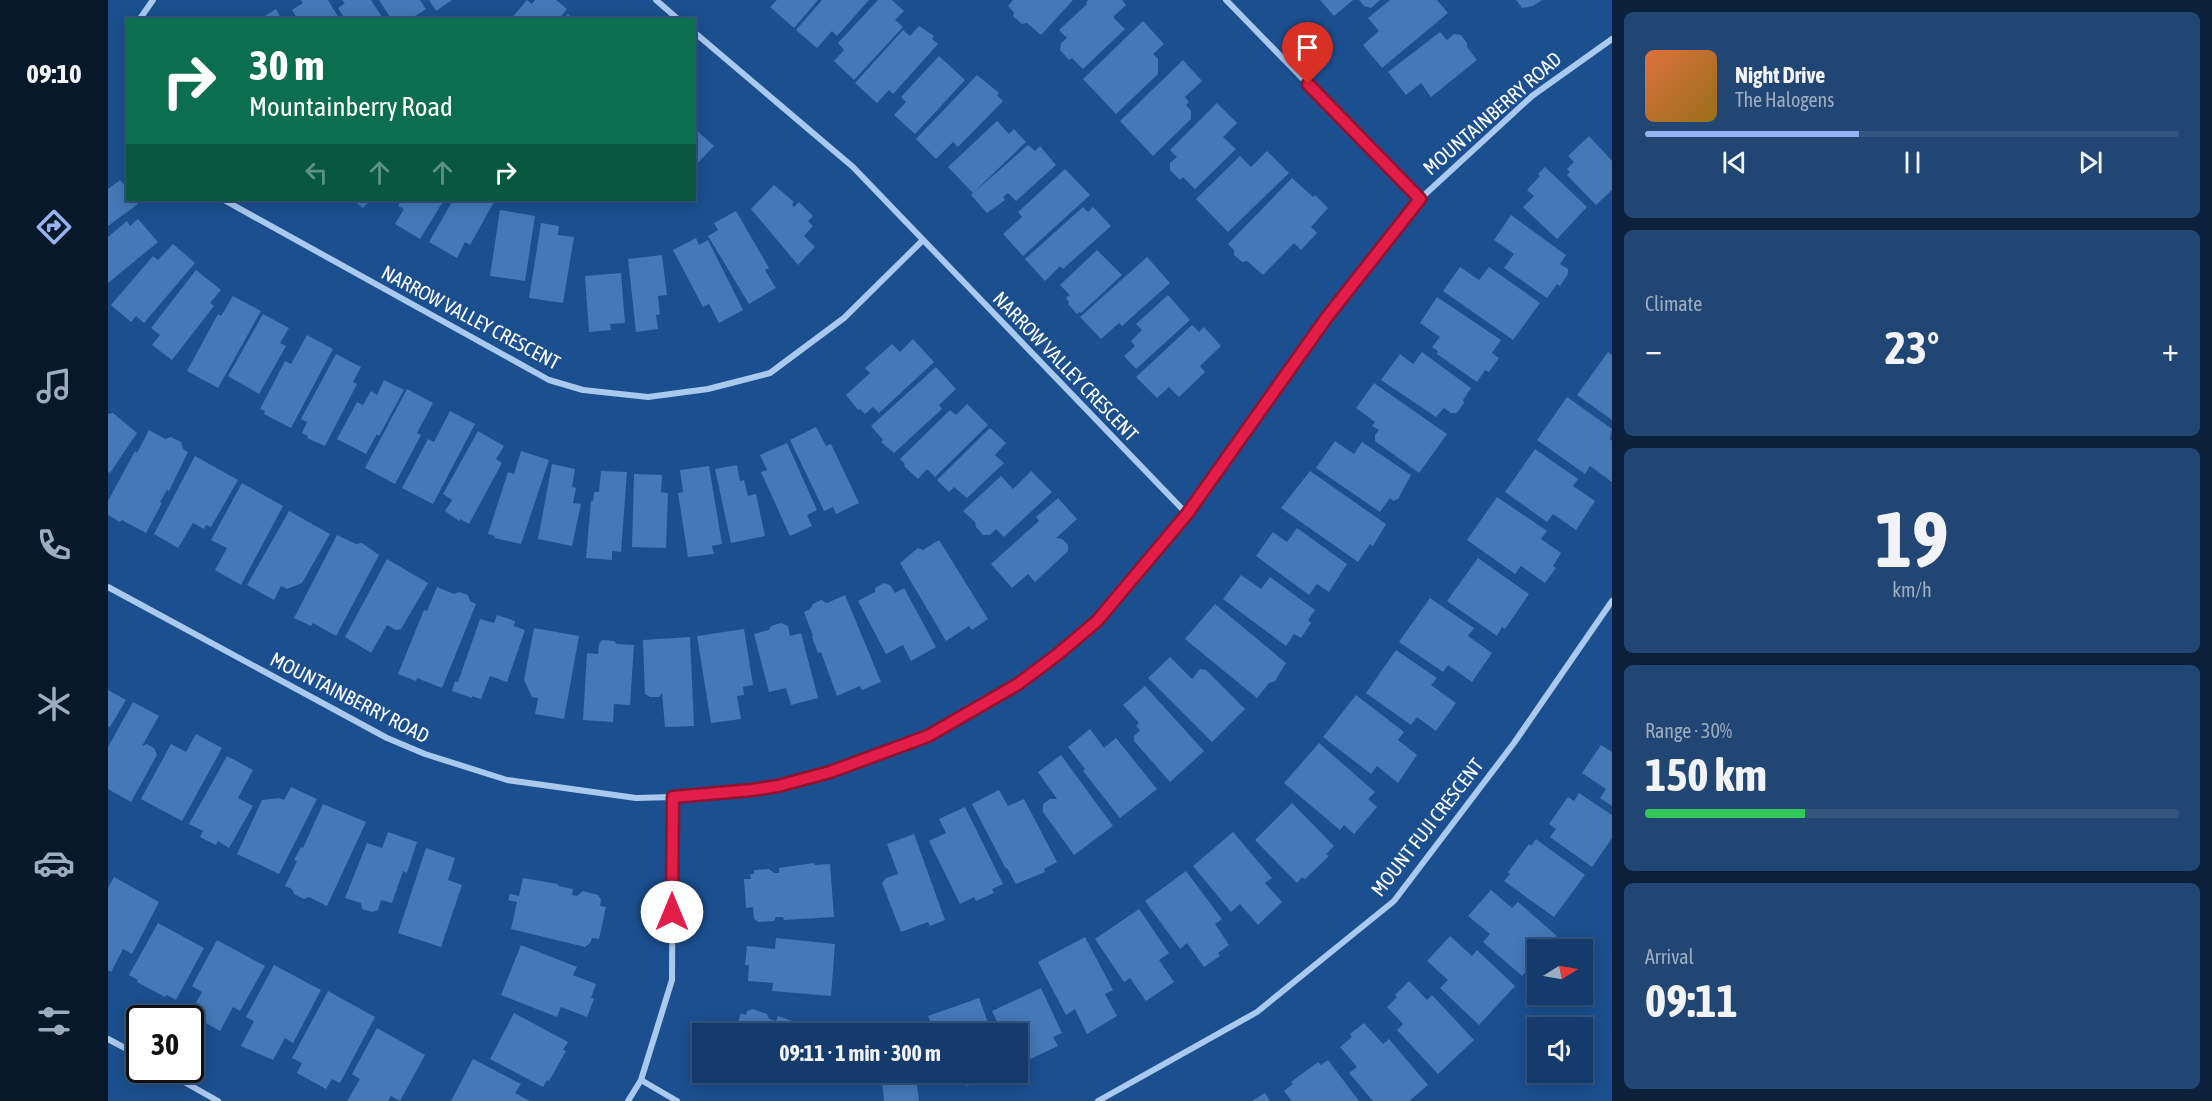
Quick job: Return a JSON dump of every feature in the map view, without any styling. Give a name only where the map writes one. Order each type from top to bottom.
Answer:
[{"type":"street","points":[[140,18],[153,0]]},
{"type":"street","points":[[656,0],[677,18]]},
{"type":"street","points":[[1226,0],[1420,199]]},
{"type":"street","name":"NARROW VALLEY CRESCENT","points":[[696,34],[853,167],[1187,514]]},
{"type":"street","name":"MOUNTAINBERRY ROAD","points":[[108,587],[387,738],[425,754],[507,780],[636,798],[673,797],[778,786],[856,763],[944,728],[1018,684],[1086,632],[1187,514],[1327,317],[1420,199],[1532,96],[1612,39]]},
{"type":"street","name":"NARROW VALLEY CRESCENT","points":[[226,201],[549,380],[583,390],[648,397],[708,389],[770,373],[844,318],[922,241]]},
{"type":"street","name":"MOUNT FUJI CRESCENT","points":[[1098,1101],[1257,1012],[1394,901],[1514,743],[1612,601]]},
{"type":"street","points":[[628,1101],[641,1080],[672,980],[673,797]]},
{"type":"street","points":[[108,1039],[126,1049]]},
{"type":"street","points":[[641,1080],[677,1101]]},
{"type":"street","points":[[186,1083],[218,1101]]},
{"type":"building","points":[[301,0],[328,0],[339,18],[297,18],[292,10],[303,3]]},
{"type":"building","points":[[342,0],[371,0],[383,18],[345,18],[338,8],[345,3]]},
{"type":"building","points":[[379,0],[420,0],[426,9],[412,18],[391,18]]},
{"type":"building","points":[[429,0],[452,0],[436,11]]},
{"type":"building","points":[[527,0],[532,4],[535,0],[556,0],[567,9],[560,18],[512,18]]},
{"type":"building","points":[[777,0],[818,0],[794,28],[770,7]]},
{"type":"building","points":[[822,0],[869,0],[837,36],[832,31],[817,48],[796,30]]},
{"type":"building","points":[[878,0],[892,0],[904,11],[895,20],[903,27],[854,80],[834,61],[844,50],[838,43]]},
{"type":"building","points":[[1013,0],[1073,0],[1041,35],[1027,23],[1022,24],[1013,16],[1014,12],[1008,6]]},
{"type":"building","points":[[1088,0],[1122,0],[1126,5],[1113,17],[1125,29],[1083,69],[1072,58],[1069,60],[1060,50],[1061,43],[1067,38],[1059,30],[1087,4]]},
{"type":"building","points":[[1320,0],[1353,0],[1334,16]]},
{"type":"building","points":[[1359,0],[1380,0],[1371,8],[1364,6]]},
{"type":"building","points":[[1390,0],[1437,0],[1448,13],[1382,68],[1363,45],[1379,31],[1368,18]]},
{"type":"building","points":[[1516,0],[1542,0],[1533,6],[1522,8]]},
{"type":"building","points":[[276,9],[281,18],[262,18]]},
{"type":"building","points":[[1143,21],[1164,44],[1153,54],[1158,59],[1158,74],[1116,114],[1083,79]]},
{"type":"building","points":[[919,26],[934,36],[932,39],[938,44],[893,94],[889,90],[877,103],[855,83],[903,30],[910,36]]},
{"type":"building","points":[[1440,32],[1447,40],[1454,34],[1461,35],[1477,60],[1431,97],[1421,83],[1406,95],[1388,72]]},
{"type":"building","points":[[939,56],[965,80],[915,134],[894,115],[906,102],[901,97]]},
{"type":"building","points":[[1183,60],[1202,81],[1185,97],[1189,102],[1186,105],[1191,111],[1191,119],[1153,156],[1120,121]]},
{"type":"building","points":[[977,75],[999,93],[997,95],[1003,101],[958,147],[953,142],[936,159],[916,139]]},
{"type":"building","points":[[1217,103],[1237,123],[1223,137],[1236,149],[1195,189],[1183,177],[1180,180],[1170,170],[1170,163],[1177,157],[1170,150]]},
{"type":"building","points":[[997,121],[1009,134],[1014,129],[1026,142],[973,193],[948,167]]},
{"type":"building","points":[[696,130],[714,146],[696,165]]},
{"type":"building","points":[[1589,136],[1612,161],[1612,190],[1596,205],[1567,175],[1570,172],[1567,169],[1574,162],[1568,156]]},
{"type":"building","points":[[1028,145],[1035,151],[1040,146],[1056,165],[1016,201],[1008,193],[1003,197],[1005,200],[987,213],[971,195]]},
{"type":"building","points":[[1267,151],[1289,173],[1228,232],[1196,199],[1240,156],[1251,167]]},
{"type":"building","points":[[1545,167],[1587,207],[1557,239],[1523,207],[1534,196],[1527,190]]},
{"type":"building","points":[[1065,169],[1090,195],[1023,256],[1003,234],[1022,217],[1018,212]]},
{"type":"building","points":[[1292,178],[1328,208],[1311,227],[1317,233],[1301,250],[1294,243],[1263,275],[1247,261],[1242,262],[1234,255],[1234,250],[1228,244]]},
{"type":"building","points":[[120,180],[126,187],[126,201],[136,201],[138,204],[108,226],[108,189]]},
{"type":"building","points":[[774,185],[794,202],[792,204],[794,207],[799,202],[813,216],[808,221],[813,226],[804,236],[815,247],[798,265],[751,209]]},
{"type":"building","points":[[354,201],[370,201],[363,208]]},
{"type":"building","points":[[401,201],[443,201],[420,239],[395,224],[404,209],[398,206]]},
{"type":"building","points":[[452,201],[494,201],[470,245],[465,242],[457,258],[429,242]]},
{"type":"building","points":[[1083,207],[1088,212],[1093,207],[1111,226],[1063,269],[1060,266],[1045,281],[1025,259]]},
{"type":"building","points":[[500,210],[535,216],[525,281],[490,276]]},
{"type":"building","points":[[736,211],[769,268],[765,270],[776,288],[749,304],[708,236],[718,230],[714,223]]},
{"type":"building","points":[[1511,215],[1566,255],[1560,264],[1568,269],[1568,274],[1560,286],[1557,284],[1547,298],[1504,268],[1514,254],[1494,240]]},
{"type":"building","points":[[138,219],[158,242],[108,283],[108,237],[127,221],[130,226]]},
{"type":"building","points":[[541,223],[559,226],[558,235],[574,237],[563,303],[529,298]]},
{"type":"building","points":[[696,238],[699,245],[708,240],[743,310],[719,323],[709,304],[703,307],[673,250]]},
{"type":"building","points":[[173,244],[195,263],[144,323],[136,316],[131,322],[111,305],[153,256],[158,260]]},
{"type":"building","points":[[1097,250],[1122,275],[1081,313],[1077,314],[1068,304],[1066,298],[1070,295],[1060,285]]},
{"type":"building","points":[[662,255],[667,295],[658,296],[660,314],[656,315],[658,329],[636,332],[628,259]]},
{"type":"building","points":[[1147,257],[1170,283],[1122,326],[1119,323],[1101,339],[1080,317]]},
{"type":"building","points":[[1460,267],[1479,280],[1489,267],[1540,303],[1513,340],[1443,291]]},
{"type":"building","points":[[196,270],[221,290],[210,303],[214,306],[172,360],[152,345],[160,335],[151,328]]},
{"type":"building","points":[[621,273],[625,323],[610,324],[611,330],[589,332],[585,276]]},
{"type":"building","points":[[1168,295],[1190,320],[1136,369],[1124,356],[1135,346],[1131,341],[1142,330],[1136,324]]},
{"type":"building","points":[[233,296],[261,311],[218,388],[187,371],[218,314],[221,316]]},
{"type":"building","points":[[1437,297],[1501,340],[1492,353],[1499,358],[1489,372],[1485,370],[1477,382],[1437,354],[1438,351],[1432,347],[1440,337],[1420,323]]},
{"type":"building","points":[[263,314],[289,328],[280,343],[286,346],[259,394],[228,376]]},
{"type":"building","points":[[1192,325],[1199,332],[1204,327],[1221,346],[1200,366],[1205,372],[1179,397],[1169,387],[1157,398],[1136,377]]},
{"type":"building","points":[[307,335],[333,349],[291,428],[264,414],[265,411],[260,409],[285,361],[291,364]]},
{"type":"building","points":[[913,339],[934,362],[879,413],[873,407],[865,414],[860,409],[858,410],[846,395],[870,373],[865,368],[892,344],[900,352]]},
{"type":"building","points":[[1422,352],[1471,388],[1457,413],[1451,413],[1444,408],[1436,417],[1381,380],[1400,354],[1413,364]]},
{"type":"building","points":[[1608,352],[1612,355],[1612,420],[1577,395]]},
{"type":"building","points":[[336,354],[361,367],[353,382],[357,384],[325,446],[307,438],[308,436],[302,433],[307,422],[301,419]]},
{"type":"building","points":[[936,367],[956,389],[939,405],[942,409],[894,453],[881,442],[883,440],[871,426]]},
{"type":"building","points":[[384,380],[404,390],[379,436],[377,434],[366,454],[337,439],[357,402],[363,405],[371,391],[377,395]]},
{"type":"building","points":[[1374,383],[1447,434],[1419,473],[1375,441],[1375,435],[1379,430],[1372,426],[1375,422],[1356,408]]},
{"type":"building","points":[[407,389],[433,403],[417,433],[421,435],[395,484],[365,468]]},
{"type":"building","points":[[1567,397],[1612,429],[1610,439],[1612,441],[1612,482],[1590,466],[1585,474],[1537,440]]},
{"type":"building","points":[[967,404],[988,425],[935,477],[927,469],[918,479],[900,459],[950,410],[956,415]]},
{"type":"building","points":[[450,411],[475,424],[433,504],[402,488],[428,439],[434,442]]},
{"type":"building","points":[[113,413],[137,433],[110,473],[108,472],[108,414]]},
{"type":"building","points":[[816,427],[826,446],[831,444],[859,503],[836,514],[833,507],[824,511],[790,440]]},
{"type":"building","points":[[990,428],[1006,443],[995,455],[1004,463],[967,498],[954,487],[949,492],[937,480]]},
{"type":"building","points":[[149,430],[165,439],[171,437],[181,442],[183,449],[188,452],[169,491],[167,490],[160,502],[162,503],[146,533],[108,515],[108,501]]},
{"type":"building","points":[[478,431],[504,446],[496,459],[502,463],[469,524],[460,519],[459,521],[445,511],[452,500],[443,494]]},
{"type":"building","points":[[1335,441],[1354,454],[1362,442],[1411,475],[1398,499],[1393,501],[1390,498],[1380,512],[1316,468]]},
{"type":"building","points":[[787,443],[817,510],[807,515],[812,526],[790,536],[761,472],[767,470],[760,455]]},
{"type":"building","points":[[1535,449],[1578,479],[1573,486],[1595,501],[1576,530],[1553,514],[1547,522],[1505,492]]},
{"type":"building","points":[[521,451],[549,460],[521,544],[494,538],[495,536],[488,534],[508,472],[514,474]]},
{"type":"building","points":[[195,456],[238,480],[211,527],[206,525],[204,529],[193,523],[178,548],[154,534]]},
{"type":"building","points":[[552,464],[575,469],[572,487],[576,488],[573,503],[581,504],[572,546],[538,539]]},
{"type":"building","points":[[737,465],[740,481],[744,480],[748,496],[756,494],[765,536],[731,543],[715,469]]},
{"type":"building","points":[[709,466],[722,544],[712,546],[714,554],[688,557],[678,493],[683,492],[680,470]]},
{"type":"building","points":[[601,471],[627,472],[621,552],[612,551],[612,560],[586,558],[591,501],[593,501],[594,492],[599,492]]},
{"type":"building","points":[[1031,471],[1052,492],[1004,537],[996,529],[990,535],[983,535],[975,522],[963,511],[1001,476],[1013,489]]},
{"type":"building","points":[[1310,471],[1386,524],[1373,546],[1370,544],[1358,562],[1281,508]]},
{"type":"building","points":[[634,474],[662,475],[661,492],[668,493],[666,548],[632,547]]},
{"type":"building","points":[[242,483],[283,506],[241,585],[215,570],[227,548],[211,540]]},
{"type":"building","points":[[1497,497],[1547,531],[1541,539],[1561,553],[1553,566],[1556,568],[1545,583],[1521,566],[1515,574],[1467,540]]},
{"type":"building","points":[[1058,498],[1077,519],[1056,538],[1062,539],[1068,545],[1068,551],[1035,582],[1028,574],[1012,588],[991,564],[1039,521],[1036,517]]},
{"type":"building","points":[[289,511],[330,534],[302,583],[287,589],[281,586],[274,600],[247,585]]},
{"type":"building","points":[[1297,528],[1347,564],[1329,592],[1317,584],[1309,595],[1256,556],[1273,532],[1287,542]]},
{"type":"building","points":[[337,535],[356,544],[362,543],[379,555],[336,636],[313,623],[311,626],[294,618]]},
{"type":"building","points":[[939,540],[988,619],[972,630],[969,626],[946,641],[900,563],[918,548],[923,550]]},
{"type":"building","points":[[1478,558],[1529,594],[1505,629],[1502,627],[1497,636],[1447,601]]},
{"type":"building","points":[[387,559],[428,583],[401,629],[396,630],[387,625],[371,653],[345,637]]},
{"type":"building","points":[[1241,575],[1261,589],[1270,577],[1315,610],[1308,620],[1311,623],[1301,638],[1294,634],[1286,646],[1223,599]]},
{"type":"building","points":[[884,583],[890,585],[895,593],[904,588],[936,647],[911,661],[903,645],[886,654],[858,601],[875,592],[875,588]]},
{"type":"building","points":[[437,587],[454,594],[459,592],[468,595],[470,601],[476,604],[442,688],[417,678],[416,681],[398,674],[424,610],[427,611]]},
{"type":"building","points":[[845,595],[881,682],[862,690],[860,686],[837,696],[821,652],[818,653],[804,612],[821,600],[827,603]]},
{"type":"building","points":[[1430,598],[1474,628],[1468,636],[1492,653],[1472,682],[1448,665],[1443,672],[1399,642]]},
{"type":"building","points":[[1215,604],[1286,663],[1275,681],[1269,683],[1257,698],[1185,639]]},
{"type":"building","points":[[497,615],[515,621],[514,626],[525,630],[507,682],[490,676],[481,699],[452,691],[455,681],[458,682],[480,619],[494,623]]},
{"type":"building","points":[[781,623],[788,626],[790,636],[801,633],[818,698],[791,705],[786,688],[769,692],[754,634],[769,630],[771,626]]},
{"type":"building","points":[[534,628],[579,636],[564,719],[535,714],[538,698],[532,697],[524,680]]},
{"type":"building","points":[[744,629],[753,685],[743,687],[744,695],[737,696],[741,719],[711,723],[697,636]]},
{"type":"building","points":[[690,637],[694,726],[665,727],[662,693],[659,697],[650,697],[645,694],[643,640]]},
{"type":"building","points":[[602,640],[634,645],[630,705],[614,704],[613,722],[583,720],[587,653],[598,654]]},
{"type":"building","points":[[1396,650],[1437,678],[1431,685],[1456,703],[1436,731],[1417,717],[1411,725],[1366,693]]},
{"type":"building","points":[[1170,657],[1192,679],[1200,669],[1206,670],[1245,709],[1212,742],[1148,678]]},
{"type":"building","points":[[1145,686],[1204,751],[1170,782],[1134,741],[1134,736],[1140,730],[1136,726],[1139,723],[1123,705]]},
{"type":"building","points":[[108,690],[126,700],[110,727],[108,726]]},
{"type":"building","points":[[1356,695],[1404,732],[1398,740],[1417,755],[1398,783],[1377,766],[1371,774],[1323,737]]},
{"type":"building","points":[[133,702],[159,716],[142,746],[147,744],[154,748],[157,755],[131,802],[108,789],[108,747]]},
{"type":"building","points":[[1090,729],[1104,748],[1116,738],[1157,789],[1120,818],[1083,771],[1085,769],[1068,747]]},
{"type":"building","points":[[196,734],[222,748],[182,821],[141,799],[171,744],[186,752]]},
{"type":"building","points":[[1319,743],[1375,792],[1368,799],[1377,807],[1354,834],[1344,825],[1340,830],[1284,783]]},
{"type":"building","points":[[1601,745],[1612,752],[1612,806],[1600,798],[1606,789],[1582,773]]},
{"type":"building","points":[[1061,755],[1113,826],[1074,855],[1043,812],[1043,804],[1050,799],[1057,799],[1038,772]]},
{"type":"building","points":[[227,756],[253,770],[238,798],[253,806],[229,848],[218,841],[216,845],[200,837],[203,831],[189,824]]},
{"type":"building","points":[[291,787],[317,799],[279,874],[237,854],[262,800],[279,798],[284,800]]},
{"type":"building","points":[[999,790],[1008,806],[1024,799],[1057,862],[1044,869],[1045,872],[1016,884],[972,804]]},
{"type":"building","points":[[1579,793],[1612,815],[1612,838],[1592,867],[1550,837],[1556,829],[1549,824],[1568,797],[1574,801]]},
{"type":"building","points":[[1292,803],[1334,846],[1326,854],[1329,856],[1305,879],[1302,877],[1297,883],[1255,840]]},
{"type":"building","points":[[323,804],[366,822],[327,906],[309,897],[304,899],[285,886],[297,861],[294,860],[301,847],[303,848]]},
{"type":"building","points":[[965,807],[1003,884],[992,889],[994,893],[976,901],[974,897],[960,904],[929,841],[946,833],[939,819]]},
{"type":"building","points":[[388,832],[417,842],[407,873],[403,871],[392,903],[381,900],[378,910],[372,912],[362,909],[361,903],[345,898],[367,843],[382,848]]},
{"type":"building","points":[[1233,832],[1272,878],[1265,883],[1282,902],[1258,925],[1240,904],[1231,912],[1193,866]]},
{"type":"building","points":[[914,834],[945,920],[930,926],[928,922],[901,932],[882,883],[886,878],[898,874],[887,844]]},
{"type":"building","points":[[1536,839],[1585,875],[1554,917],[1504,881],[1529,844],[1531,846]]},
{"type":"building","points":[[426,848],[455,858],[448,880],[462,885],[441,947],[398,933]]},
{"type":"building","points":[[814,863],[815,865],[830,864],[834,917],[784,920],[783,917],[776,917],[774,921],[759,922],[754,919],[753,907],[746,908],[744,879],[751,879],[750,874],[754,874],[754,870],[769,869],[774,873],[779,873],[779,868]]},
{"type":"building","points":[[1186,871],[1222,919],[1215,924],[1229,945],[1218,953],[1220,956],[1204,967],[1187,943],[1180,949],[1145,901]]},
{"type":"building","points":[[114,877],[159,902],[132,954],[123,949],[111,972],[108,970],[108,888]]},
{"type":"building","points":[[523,878],[573,889],[572,895],[577,896],[583,891],[598,895],[601,900],[600,906],[606,907],[599,939],[592,938],[585,947],[511,929],[517,902],[508,900],[510,894],[519,896]]},
{"type":"building","points":[[1491,890],[1512,908],[1518,902],[1557,936],[1554,939],[1527,939],[1527,971],[1522,976],[1483,942],[1490,934],[1468,916]]},
{"type":"building","points":[[1139,909],[1169,953],[1159,960],[1174,982],[1146,1001],[1130,978],[1124,982],[1095,939]]},
{"type":"building","points":[[158,923],[204,948],[176,1000],[167,995],[165,997],[137,982],[138,980],[129,975]]},
{"type":"building","points":[[1450,936],[1472,956],[1477,950],[1515,986],[1479,1025],[1440,988],[1448,980],[1427,961]]},
{"type":"building","points":[[1085,937],[1113,990],[1105,994],[1117,1016],[1087,1034],[1075,1009],[1066,1015],[1038,962]]},
{"type":"building","points":[[776,938],[835,944],[831,996],[772,991],[773,983],[748,981],[749,965],[745,965],[747,946],[775,949]]},
{"type":"building","points":[[217,940],[265,966],[240,1011],[233,1007],[220,1031],[204,1022],[204,1005],[195,1005],[202,992],[192,986]]},
{"type":"building","points":[[521,945],[577,967],[573,975],[596,984],[591,998],[594,999],[587,1017],[561,1007],[557,1017],[501,995]]},
{"type":"building","points":[[274,965],[321,990],[293,1043],[285,1038],[273,1060],[241,1046],[254,1021],[246,1017]]},
{"type":"building","points":[[1409,981],[1427,1000],[1432,995],[1474,1040],[1438,1074],[1397,1030],[1403,1024],[1387,1007]]},
{"type":"building","points":[[1041,988],[1062,1033],[1053,1037],[1058,1046],[1028,1060],[1028,1023],[998,1023],[992,1011]]},
{"type":"building","points":[[328,991],[375,1017],[340,1083],[332,1079],[326,1089],[297,1073],[302,1063],[292,1058]]},
{"type":"building","points":[[979,998],[988,1023],[931,1023],[928,1016]]},
{"type":"building","points":[[753,1009],[767,1014],[769,1019],[776,1021],[778,1016],[798,1023],[738,1023],[741,1013],[746,1015],[747,1011]]},
{"type":"building","points":[[514,1013],[568,1042],[563,1050],[566,1051],[549,1081],[547,1080],[543,1087],[490,1059]]},
{"type":"building","points":[[1364,1023],[1383,1044],[1389,1039],[1428,1085],[1409,1101],[1373,1101],[1349,1073],[1357,1067],[1340,1047],[1352,1037],[1350,1034]]},
{"type":"building","points":[[377,1028],[425,1055],[400,1101],[391,1096],[388,1101],[347,1101],[360,1079],[352,1074]]},
{"type":"building","points":[[473,1059],[521,1084],[515,1093],[530,1101],[451,1101]]},
{"type":"building","points":[[1328,1060],[1359,1101],[1292,1101],[1284,1091],[1293,1084],[1291,1082],[1318,1062],[1321,1065]]},
{"type":"building","points":[[882,1083],[917,1083],[919,1101],[884,1101]]},
{"type":"building","points":[[1265,1093],[1270,1101],[1252,1101]]},
{"type":"route","points":[[672,912],[673,797],[778,786],[830,772],[928,736],[952,723],[1018,684],[1086,632],[1187,514],[1327,317],[1420,199],[1308,84]]}]
